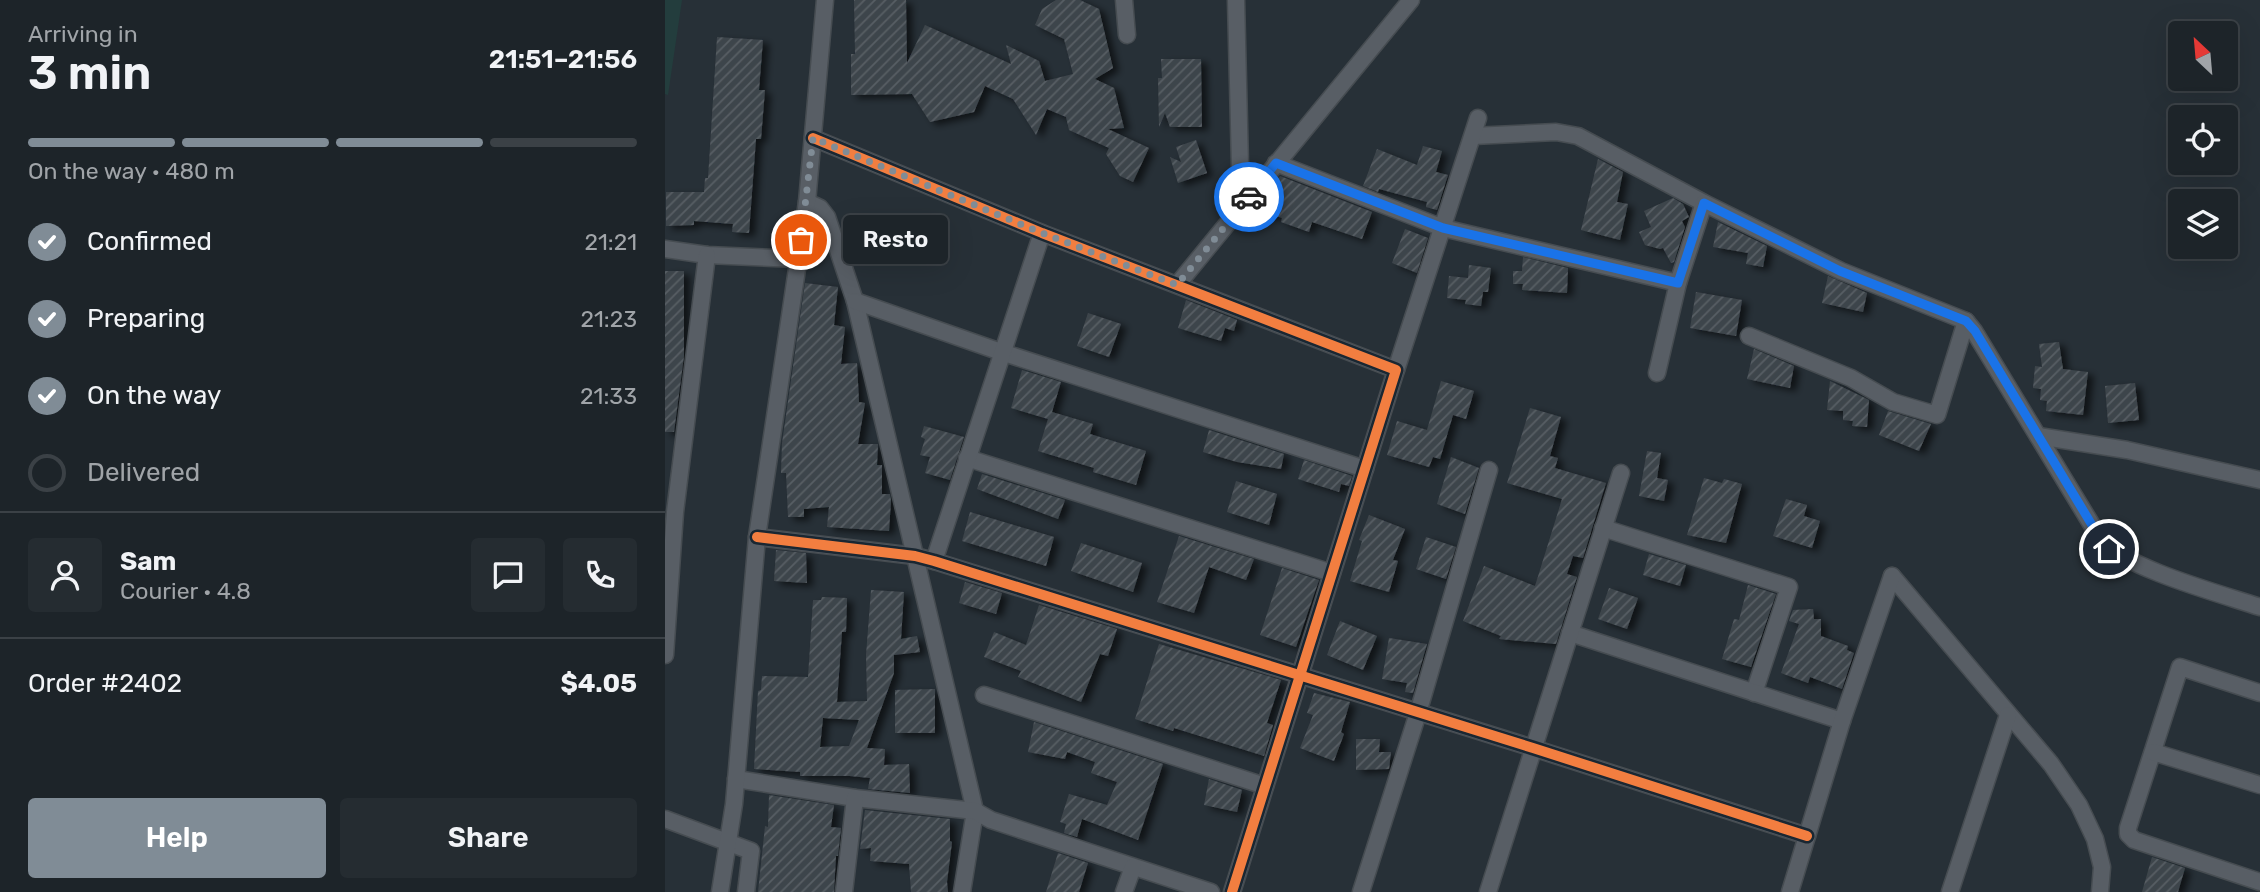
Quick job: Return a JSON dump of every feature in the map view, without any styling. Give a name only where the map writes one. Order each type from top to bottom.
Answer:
[{"type":"street","points":[[720,892],[736,779],[757,537],[807,202],[825,0]]},
{"type":"street","points":[[1124,0],[1127,35]]},
{"type":"street","points":[[1236,0],[1241,207]]},
{"type":"street","points":[[1177,285],[1411,0]]},
{"type":"street","points":[[1232,892],[1478,118]]},
{"type":"street","points":[[1473,136],[1556,132],[1579,136],[1840,271],[1966,321],[1975,331],[2101,540],[2109,549],[2134,563],[2260,607]]},
{"type":"street","points":[[813,138],[1042,233],[1396,370]]},
{"type":"street","points":[[1276,163],[1443,228],[1678,283]]},
{"type":"street","points":[[807,202],[820,208],[827,216],[855,300],[975,811],[962,892]]},
{"type":"street","points":[[1657,373],[1678,283],[1704,203]]},
{"type":"street","points":[[933,561],[1042,233]]},
{"type":"street","points":[[665,249],[707,255],[798,260]]},
{"type":"street","points":[[665,655],[675,512],[707,255]]},
{"type":"street","points":[[855,300],[1001,352],[1365,469]]},
{"type":"street","points":[[1749,336],[1851,378],[1893,402],[1937,415],[1966,321]]},
{"type":"street","points":[[2038,436],[2127,450],[2260,480]]},
{"type":"street","points":[[967,458],[1332,573]]},
{"type":"street","points":[[1361,892],[1418,713],[1489,470]]},
{"type":"street","points":[[1488,892],[1621,474]]},
{"type":"street","points":[[1603,528],[1789,587],[1754,692]]},
{"type":"street","points":[[757,537],[915,556],[933,561],[1807,836]]},
{"type":"street","points":[[1790,892],[1842,721],[1892,576],[2051,764],[2079,805],[2095,839],[2102,867],[2100,892]]},
{"type":"street","points":[[1570,633],[1842,721]]},
{"type":"street","points":[[2260,693],[2180,667],[2128,828],[2129,835],[2134,840],[2260,882]]},
{"type":"street","points":[[984,695],[1265,786]]},
{"type":"street","points":[[1950,892],[2008,716]]},
{"type":"street","points":[[2153,752],[2260,785]]},
{"type":"street","points":[[736,779],[855,798],[975,811],[991,820],[1211,892]]},
{"type":"street","points":[[844,892],[855,798]]},
{"type":"street","points":[[665,819],[751,851],[746,892]]},
{"type":"street","points":[[1124,892],[1133,867]]},
{"type":"green space","points":[[665,0],[682,0],[668,95],[665,94]]},
{"type":"building","points":[[854,0],[906,0],[907,63],[925,25],[1011,64],[1006,45],[1039,61],[1045,81],[1073,74],[1064,39],[1035,25],[1042,9],[1056,0],[1080,0],[1099,9],[1113,68],[1095,79],[1114,88],[1124,128],[1108,129],[1149,148],[1133,182],[1120,176],[1106,154],[1109,148],[1069,130],[1066,117],[1047,109],[1036,135],[1013,99],[985,86],[974,112],[930,122],[912,94],[851,95],[851,54],[855,54]]},
{"type":"building","points":[[717,37],[763,40],[759,90],[765,90],[761,139],[756,139],[749,233],[732,232],[733,224],[694,221],[694,225],[666,226],[666,192],[704,192],[705,178],[708,178]]},
{"type":"building","points":[[1161,59],[1201,59],[1202,127],[1170,127],[1165,113],[1159,127],[1158,78],[1162,78]]},
{"type":"building","points":[[1196,140],[1207,173],[1178,183],[1170,157],[1181,162],[1176,147]]},
{"type":"building","points":[[1423,146],[1442,151],[1436,172],[1448,175],[1437,210],[1426,207],[1427,202],[1379,189],[1378,192],[1363,186],[1377,149],[1417,165]]},
{"type":"building","points":[[1598,159],[1623,172],[1617,202],[1628,204],[1620,240],[1581,230]]},
{"type":"building","points":[[1280,176],[1372,212],[1362,239],[1312,222],[1309,232],[1281,222],[1282,218],[1257,210],[1258,207],[1255,206]]},
{"type":"building","points":[[1673,198],[1683,204],[1689,217],[1682,221],[1685,227],[1674,262],[1671,263],[1663,248],[1645,245],[1639,232],[1651,227],[1644,211]]},
{"type":"building","points":[[1718,222],[1767,246],[1763,267],[1746,264],[1748,253],[1713,247]]},
{"type":"building","points":[[1405,229],[1428,238],[1417,273],[1392,263]]},
{"type":"building","points":[[1523,257],[1568,268],[1567,293],[1522,290],[1523,284],[1513,284],[1513,271],[1522,271]]},
{"type":"building","points":[[1469,265],[1491,268],[1488,292],[1483,292],[1481,306],[1465,304],[1466,300],[1447,298],[1449,276],[1468,278]]},
{"type":"building","points":[[665,271],[684,271],[684,356],[674,432],[665,432]]},
{"type":"building","points":[[1828,276],[1867,293],[1863,312],[1822,303]]},
{"type":"building","points":[[805,283],[838,287],[834,325],[845,327],[841,364],[857,363],[859,402],[865,403],[858,444],[878,444],[877,465],[882,465],[882,494],[890,494],[891,501],[889,531],[827,527],[829,507],[804,509],[804,517],[788,517],[786,473],[781,473],[782,443]]},
{"type":"building","points":[[1696,292],[1742,300],[1736,336],[1690,328]]},
{"type":"building","points":[[1186,300],[1237,320],[1234,331],[1225,328],[1221,341],[1178,328]]},
{"type":"building","points":[[1088,313],[1121,324],[1109,357],[1077,346]]},
{"type":"building","points":[[2059,342],[2063,369],[2088,372],[2083,415],[2046,411],[2047,401],[2040,400],[2041,389],[2033,388],[2035,366],[2042,367],[2039,344]]},
{"type":"building","points":[[1754,349],[1794,366],[1790,388],[1747,379]]},
{"type":"building","points":[[1022,370],[1061,382],[1052,412],[1093,424],[1090,434],[1146,451],[1136,485],[1093,472],[1094,468],[1038,451],[1048,419],[1011,408]]},
{"type":"building","points":[[1441,381],[1474,391],[1466,419],[1453,415],[1440,459],[1433,457],[1429,467],[1387,455],[1397,421],[1427,430]]},
{"type":"building","points":[[1830,381],[1869,400],[1867,427],[1852,426],[1853,421],[1843,420],[1843,411],[1827,410]]},
{"type":"building","points":[[2135,383],[2139,420],[2108,423],[2105,386]]},
{"type":"building","points":[[1530,408],[1561,417],[1550,456],[1558,458],[1555,468],[1606,483],[1583,558],[1573,556],[1567,574],[1577,577],[1556,644],[1499,639],[1501,636],[1463,621],[1484,566],[1535,586],[1562,499],[1507,483]]},
{"type":"building","points":[[1888,411],[1931,424],[1919,451],[1879,435]]},
{"type":"building","points":[[924,426],[964,437],[950,480],[925,473],[930,457],[920,455],[925,439],[921,437]]},
{"type":"building","points":[[1209,430],[1284,454],[1281,469],[1237,462],[1203,452]]},
{"type":"building","points":[[1647,451],[1661,453],[1657,478],[1668,480],[1664,501],[1639,496]]},
{"type":"building","points":[[1451,457],[1479,468],[1465,514],[1437,504]]},
{"type":"building","points":[[1304,460],[1352,476],[1349,486],[1341,484],[1339,492],[1298,479]]},
{"type":"building","points":[[982,474],[1065,500],[1058,519],[977,489]]},
{"type":"building","points":[[1704,478],[1722,483],[1724,479],[1742,484],[1726,543],[1687,535]]},
{"type":"building","points":[[1236,481],[1277,494],[1269,525],[1227,512]]},
{"type":"building","points":[[1786,499],[1807,505],[1804,516],[1820,521],[1812,548],[1773,536]]},
{"type":"building","points":[[970,512],[1054,537],[1046,566],[962,541]]},
{"type":"building","points":[[1369,515],[1405,529],[1393,560],[1398,561],[1389,592],[1350,581],[1362,541],[1359,540]]},
{"type":"building","points":[[1179,536],[1254,559],[1246,580],[1209,567],[1194,613],[1157,602]]},
{"type":"building","points":[[1426,537],[1456,547],[1446,579],[1416,569]]},
{"type":"building","points":[[1081,543],[1142,563],[1133,592],[1071,571]]},
{"type":"building","points":[[776,550],[806,553],[807,583],[774,581]]},
{"type":"building","points":[[1649,554],[1686,565],[1680,586],[1643,575]]},
{"type":"building","points":[[1282,568],[1319,580],[1296,647],[1260,635]]},
{"type":"building","points":[[965,582],[1002,593],[996,614],[959,603]]},
{"type":"building","points":[[1748,585],[1776,594],[1751,667],[1722,659],[1734,619],[1739,620]]},
{"type":"building","points":[[1609,588],[1638,598],[1627,629],[1598,619]]},
{"type":"building","points":[[871,590],[904,592],[901,639],[917,636],[920,652],[894,655],[894,673],[867,748],[885,749],[884,765],[909,764],[910,793],[868,789],[870,778],[800,776],[800,772],[754,769],[758,691],[761,690],[762,676],[808,677],[813,600],[821,600],[822,597],[847,598],[846,632],[842,632],[837,702],[867,701],[866,655]],"holes":[[[823,718],[859,720],[849,746],[820,747]]]},
{"type":"building","points":[[1039,605],[1117,629],[1108,656],[1100,654],[1081,702],[1018,677],[1021,671],[984,657],[994,632],[1026,645]]},
{"type":"building","points":[[1813,609],[1814,619],[1821,619],[1821,636],[1848,646],[1847,650],[1854,653],[1842,689],[1810,677],[1808,683],[1781,673],[1799,624],[1789,621],[1793,610]]},
{"type":"building","points":[[1340,621],[1377,636],[1363,670],[1327,655]]},
{"type":"building","points":[[1389,638],[1427,644],[1413,693],[1405,692],[1407,683],[1382,679]]},
{"type":"building","points":[[1159,644],[1281,680],[1267,723],[1273,725],[1264,756],[1174,728],[1173,731],[1135,719]]},
{"type":"building","points":[[935,689],[935,733],[895,733],[895,690]]},
{"type":"building","points":[[1314,693],[1350,702],[1341,732],[1344,734],[1334,761],[1300,748],[1313,715],[1307,713]]},
{"type":"building","points":[[1034,722],[1163,764],[1138,840],[1082,819],[1077,837],[1064,833],[1066,824],[1060,822],[1069,794],[1107,805],[1117,782],[1091,773],[1095,762],[1067,752],[1065,759],[1028,752]]},
{"type":"building","points":[[1356,739],[1380,739],[1379,752],[1391,752],[1389,769],[1356,770]]},
{"type":"building","points":[[1209,779],[1242,790],[1237,812],[1204,805]]},
{"type":"building","points":[[769,795],[834,805],[831,827],[841,828],[834,892],[758,892],[765,826],[768,827]]},
{"type":"building","points":[[865,810],[950,819],[952,842],[948,892],[911,892],[909,864],[870,861],[871,848],[860,849]]},
{"type":"building","points":[[1058,853],[1088,863],[1079,892],[1046,892]]},
{"type":"building","points":[[2152,857],[2185,868],[2178,892],[2142,892]]},
{"type":"cycle path","points":[[813,138],[1042,233],[1396,370],[1232,892]]},
{"type":"cycle path","points":[[757,537],[915,556],[934,561],[1807,836]]},
{"type":"way so far","points":[[801,240],[813,138],[1042,233],[1177,285],[1249,197]]},
{"type":"place","name":"Resto","points":[[801,240]]},
{"type":"route","points":[[1249,197],[1276,163],[1443,228],[1678,283],[1704,203],[1840,271],[1966,321],[1975,331],[2101,540],[2109,549]]}]
